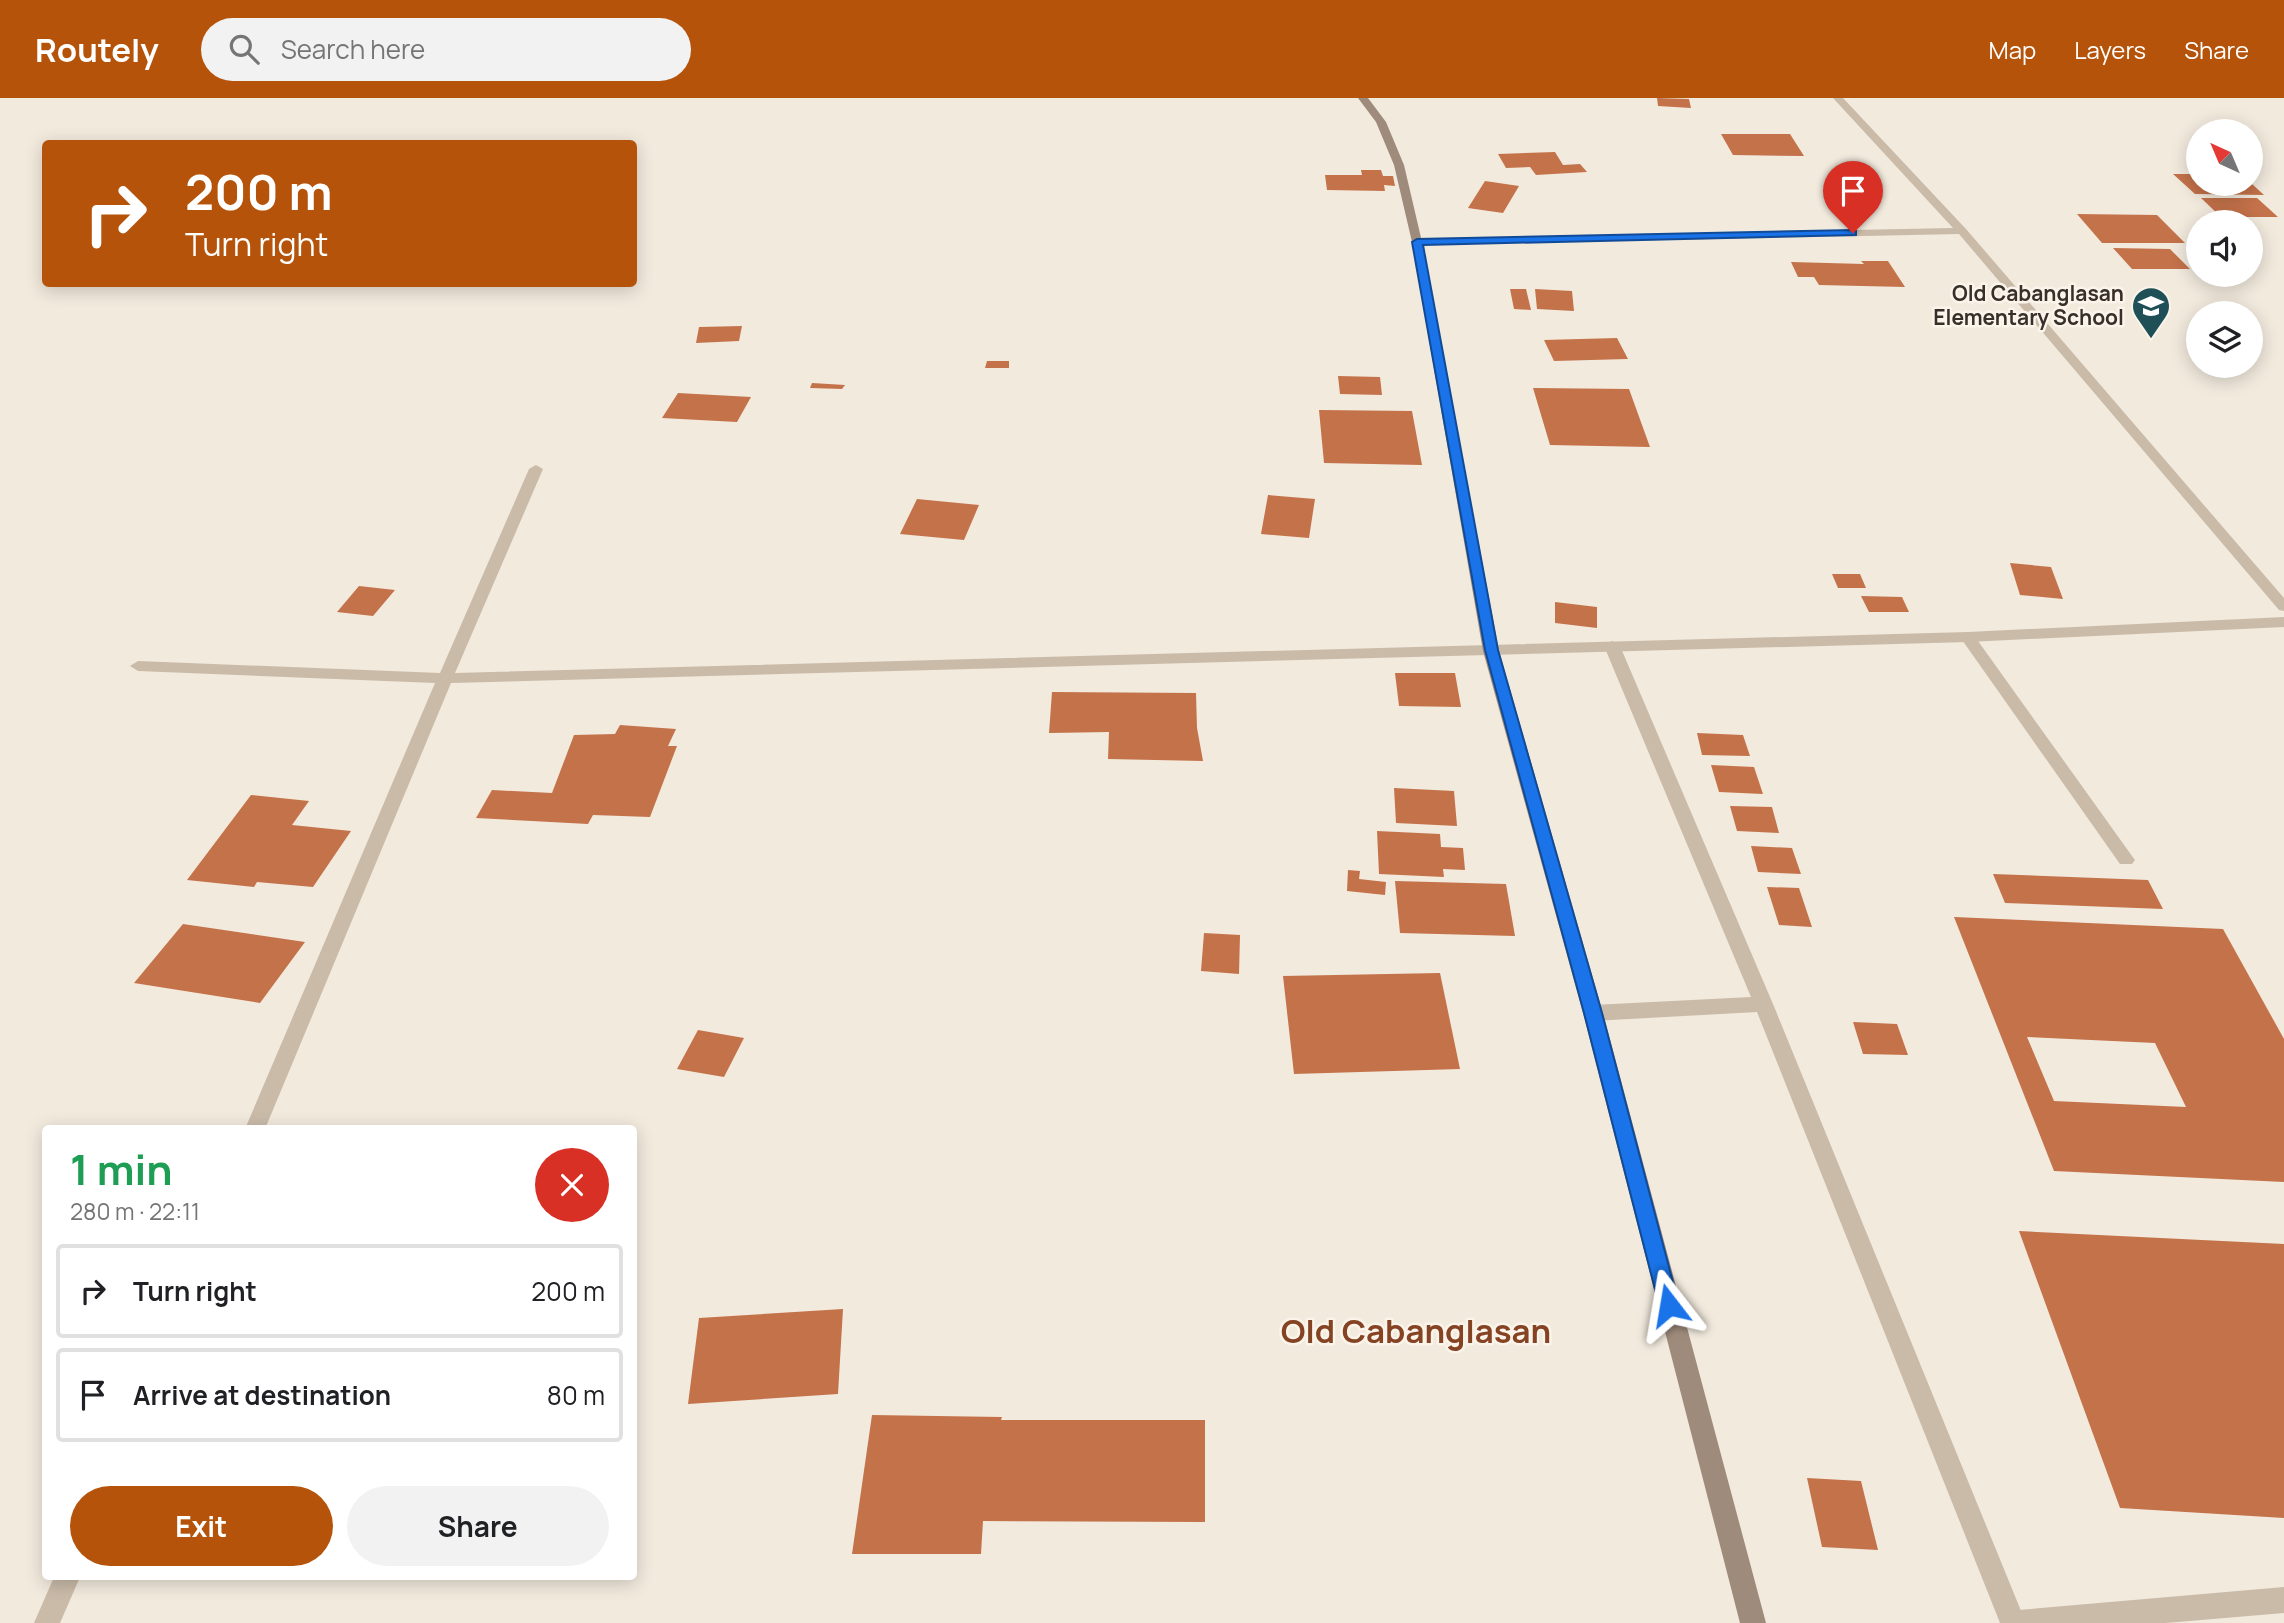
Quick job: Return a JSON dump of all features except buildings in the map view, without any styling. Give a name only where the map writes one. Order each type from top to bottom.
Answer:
[{"type":"street","points":[[1363,98],[1381,122],[1390,141],[1417,242],[1492,650],[1593,1013],[1752,1623]]},
{"type":"street","points":[[1838,98],[1962,231],[2284,607]]},
{"type":"street","points":[[1417,242],[1962,231]]},
{"type":"street","points":[[257,1125],[444,678],[536,469]]},
{"type":"street","points":[[138,666],[444,678],[1968,638],[2284,622]]},
{"type":"street","points":[[1968,638],[2126,860]]},
{"type":"street","points":[[1612,646],[1763,1004],[2013,1623]]},
{"type":"street","points":[[1593,1013],[1763,1004]]},
{"type":"street","points":[[47,1623],[65,1580]]},
{"type":"street","points":[[2019,1623],[2284,1600]]},
{"type":"place","name":"Old Cabanglasan Elementary School","points":[[2151,340]]},
{"type":"district","name":"Old Cabanglasan","points":[[1416,1331]]},
{"type":"route","points":[[1669,1305],[1593,1013],[1492,650],[1417,242],[1853,233]]}]
